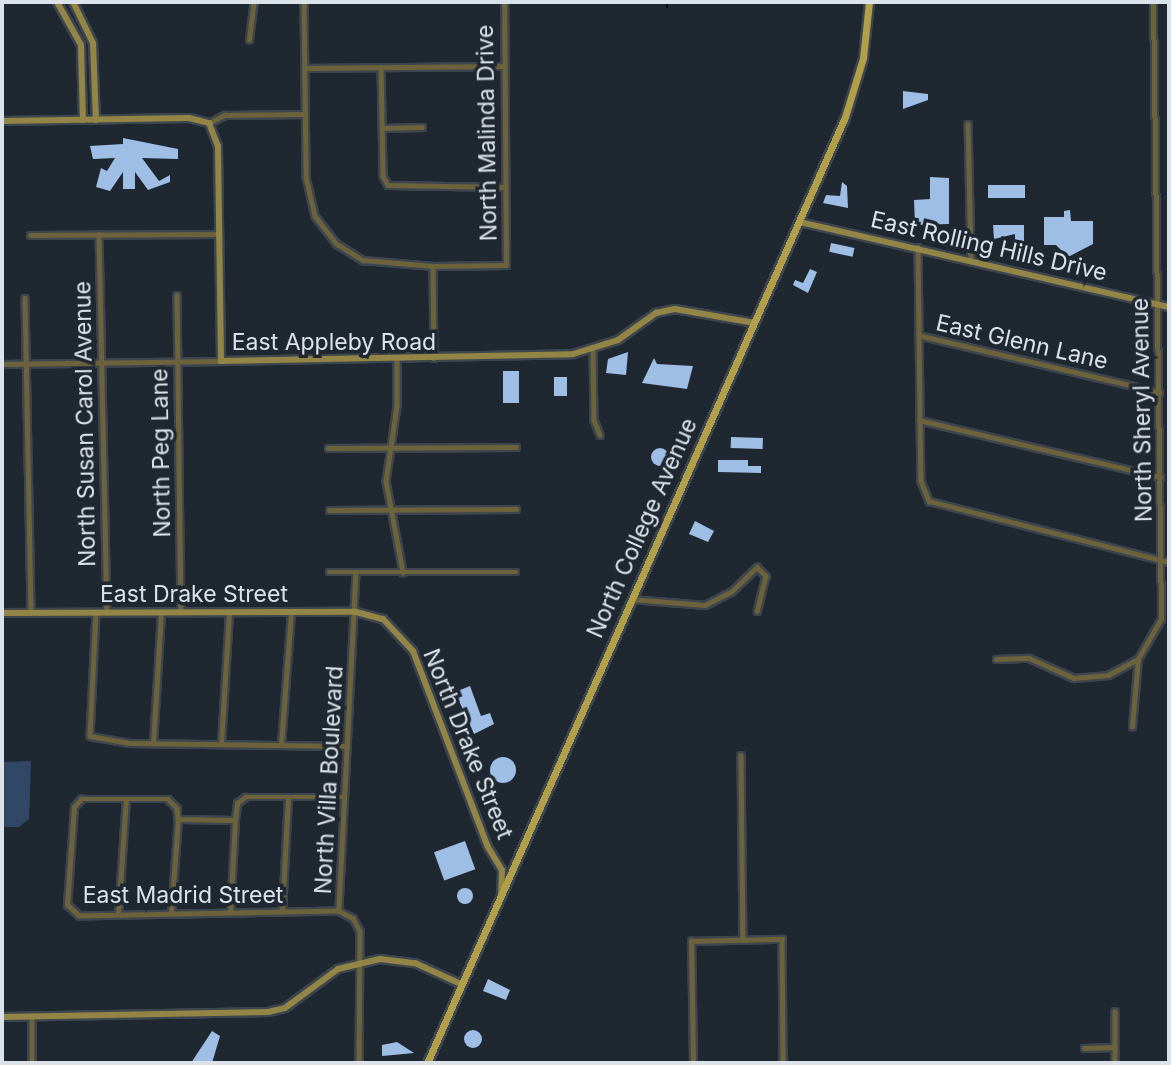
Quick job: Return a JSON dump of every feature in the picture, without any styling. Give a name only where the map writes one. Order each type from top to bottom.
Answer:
[{"type":"main road","name":"North College Avenue","points":[[427,1063],[630,599],[800,222],[857,82],[869,2]]},
{"type":"street","points":[[57,2],[81,45],[83,120]]},
{"type":"street","points":[[73,2],[93,43],[96,120]]},
{"type":"street","points":[[249,40],[254,2]]},
{"type":"street","points":[[304,2],[308,195],[328,235],[372,263],[433,266],[434,359]]},
{"type":"street","name":"North Malinda Drive","points":[[433,266],[506,265],[503,2]]},
{"type":"street","name":"North Sheryl Avenue","points":[[1138,659],[1161,619],[1153,2]]},
{"type":"street","points":[[305,68],[504,66]]},
{"type":"street","points":[[381,67],[382,128],[388,185],[505,187]]},
{"type":"street","points":[[2,121],[189,118],[209,123],[225,116],[305,114]]},
{"type":"street","name":"East Appleby Road","points":[[209,123],[218,146],[221,361],[434,359],[593,351],[668,310],[755,323]]},
{"type":"street","points":[[968,124],[971,259]]},
{"type":"street","points":[[382,128],[422,127]]},
{"type":"street","name":"East Rolling Hills Drive","points":[[800,222],[919,247],[1169,307]]},
{"type":"street","name":"North Susan Carol Avenue","points":[[99,234],[107,612]]},
{"type":"street","points":[[30,235],[219,234]]},
{"type":"street","points":[[919,247],[921,485],[934,505],[1169,562]]},
{"type":"street","name":"North Peg Lane","points":[[177,295],[181,612]]},
{"type":"street","points":[[25,298],[31,613]]},
{"type":"street","name":"East Glenn Lane","points":[[918,335],[1159,393]]},
{"type":"street","points":[[593,351],[594,421],[600,435]]},
{"type":"street","points":[[397,359],[386,473],[404,572]]},
{"type":"street","points":[[2,363],[221,361]]},
{"type":"street","points":[[919,420],[1160,477]]},
{"type":"street","points":[[328,448],[516,447]]},
{"type":"street","points":[[329,510],[516,509]]},
{"type":"street","points":[[630,599],[705,605],[731,592],[757,567],[766,576],[757,611]]},
{"type":"street","points":[[329,572],[516,572]]},
{"type":"street","name":"North Villa Boulevard","points":[[356,572],[339,911],[359,926],[359,1063]]},
{"type":"street","points":[[281,745],[291,611]]},
{"type":"street","points":[[96,612],[90,736],[153,744],[347,746]]},
{"type":"street","points":[[153,744],[161,612]]},
{"type":"street","points":[[221,744],[229,612]]},
{"type":"street","name":"East Drake Street","points":[[2,613],[356,612]]},
{"type":"street","name":"North Drake Street","points":[[356,612],[390,623],[410,644],[493,855],[514,866]]},
{"type":"street","points":[[996,659],[1029,658],[1086,679],[1119,672],[1138,659]]},
{"type":"street","points":[[1132,727],[1138,659]]},
{"type":"street","points":[[741,755],[743,940]]},
{"type":"street","points":[[230,913],[237,803],[245,797],[344,797]]},
{"type":"street","points":[[282,912],[288,797]]},
{"type":"street","points":[[118,915],[126,799],[172,801],[178,819],[171,914]]},
{"type":"street","name":"East Madrid Street","points":[[126,799],[78,801],[71,913],[118,915],[339,911]]},
{"type":"street","points":[[178,819],[235,820]]},
{"type":"street","points":[[493,855],[502,870],[501,896]]},
{"type":"street","points":[[693,1063],[691,941],[782,940],[783,1063]]},
{"type":"street","points":[[2,1017],[268,1012],[285,1008],[338,969],[361,962],[406,961],[461,984]]},
{"type":"street","points":[[1115,1011],[1115,1063]]},
{"type":"street","points":[[32,1016],[32,1063]]},
{"type":"street","points":[[1084,1048],[1115,1047]]},
{"type":"shaded area","points":[[31,761],[29,819],[19,827],[2,827],[2,762]]},
{"type":"building","points":[[903,91],[928,94],[928,100],[903,109]]},
{"type":"building","points":[[123,138],[178,149],[178,159],[142,158],[159,181],[170,175],[170,182],[148,190],[135,172],[135,189],[123,189],[123,172],[110,191],[96,187],[101,168],[107,171],[115,158],[93,159],[90,146],[123,144]]},
{"type":"building","points":[[930,177],[949,178],[949,224],[915,225],[914,200],[930,199]]},
{"type":"building","points":[[842,182],[847,186],[848,208],[823,203],[826,195],[840,196]]},
{"type":"building","points":[[988,185],[1025,185],[1025,198],[988,198]]},
{"type":"building","points":[[1070,210],[1071,221],[1093,221],[1093,244],[1068,257],[1056,245],[1044,245],[1044,217],[1064,217],[1064,211]]},
{"type":"building","points":[[993,225],[1024,225],[1024,244],[1015,244],[1015,234],[994,239]]},
{"type":"building","points":[[831,243],[854,248],[853,257],[829,252]]},
{"type":"building","points":[[810,269],[817,272],[808,293],[793,285],[795,280],[803,283]]},
{"type":"building","points":[[628,352],[626,375],[606,373],[608,359]]},
{"type":"building","points":[[654,358],[657,364],[693,366],[687,389],[642,383]]},
{"type":"building","points":[[503,371],[519,371],[519,403],[503,403]]},
{"type":"building","points":[[554,377],[567,377],[567,396],[554,396]]},
{"type":"building","points":[[731,437],[763,438],[763,449],[731,448]]},
{"type":"building","points":[[660,448],[666,451],[669,457],[666,463],[660,466],[654,463],[651,457],[654,451]]},
{"type":"building","points":[[718,460],[748,460],[748,466],[761,466],[761,473],[718,472]]},
{"type":"building","points":[[695,521],[714,531],[708,542],[689,534]]},
{"type":"building","points":[[470,686],[481,716],[490,713],[494,724],[474,734],[455,692]]},
{"type":"building","points":[[503,757],[512,761],[516,770],[512,779],[503,783],[494,779],[490,770],[494,761]]},
{"type":"building","points":[[465,841],[475,869],[444,880],[434,852]]},
{"type":"building","points":[[462,888],[468,888],[473,896],[471,902],[462,904],[457,899],[457,893]]},
{"type":"building","points":[[488,979],[510,990],[506,1000],[483,991]]},
{"type":"building","points":[[473,1030],[479,1033],[482,1039],[479,1045],[473,1048],[467,1045],[464,1039],[467,1033]]},
{"type":"building","points":[[212,1031],[220,1036],[212,1063],[191,1063]]},
{"type":"building","points":[[397,1042],[414,1053],[382,1056],[382,1045]]},
{"type":"waterway","points":[[667,2],[667,7]]}]
